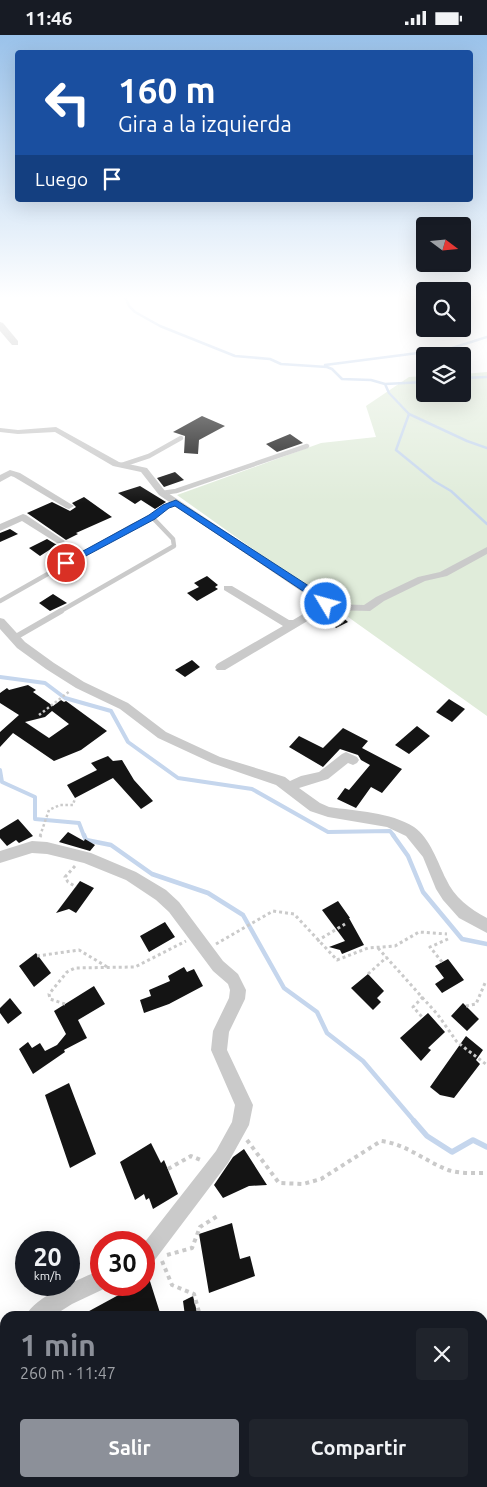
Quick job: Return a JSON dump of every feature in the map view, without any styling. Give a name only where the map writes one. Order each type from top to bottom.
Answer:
[{"type":"street","points":[[0,430],[18,432],[56,429],[101,456],[122,465],[146,471],[162,493],[325,602],[324,607]]},
{"type":"street","points":[[0,479],[10,473],[17,475],[68,506]]},
{"type":"street","points":[[0,527],[23,517],[60,541]]},
{"type":"street","points":[[221,667],[324,607],[366,609],[380,599],[422,579],[443,575],[487,550]]},
{"type":"street","points":[[228,588],[287,624],[294,624]]},
{"type":"street","points":[[0,622],[14,638],[50,666],[80,685],[124,706],[162,735],[216,760],[272,777],[292,788],[315,807],[328,812],[389,822],[412,832],[428,854],[441,885],[448,895],[464,913],[487,926]]},
{"type":"street","points":[[292,788],[296,782],[320,777],[346,757],[353,760]]},
{"type":"street","points":[[0,857],[36,847],[62,850],[130,876],[161,895],[174,907],[218,966],[233,979],[238,990],[237,999],[221,1031],[219,1050],[244,1105],[244,1114],[222,1157],[155,1243]]},
{"type":"street","points":[[43,1311],[64,1297],[90,1286]]},
{"type":"lane","points":[[122,465],[149,456],[181,438]]},
{"type":"lane","points":[[162,493],[176,491],[307,446]]},
{"type":"lane","points":[[0,601],[134,525],[152,517],[158,511],[176,503]]},
{"type":"lane","points":[[14,638],[174,546],[173,539],[152,517]]},
{"type":"path","points":[[39,715],[80,685]]},
{"type":"path","points":[[36,847],[49,810],[60,805],[73,805],[75,798]]},
{"type":"path","points":[[76,887],[65,877],[80,856]]},
{"type":"path","points":[[65,1004],[50,999],[49,994],[67,972],[75,968],[110,969],[134,967],[201,943],[273,911],[294,914],[317,941],[337,960],[368,949],[395,946],[419,932],[447,934]]},
{"type":"path","points":[[317,941],[345,924]]},
{"type":"path","points":[[442,962],[430,947],[448,939]]},
{"type":"path","points":[[377,947],[423,997],[457,1042],[487,1065]]},
{"type":"path","points":[[37,956],[80,949],[110,969]]},
{"type":"path","points":[[368,974],[387,957]]},
{"type":"path","points":[[466,1006],[476,1004],[485,983]]},
{"type":"path","points":[[423,997],[413,1007],[423,1018]]},
{"type":"path","points":[[238,1129],[279,1183],[303,1184],[321,1179],[381,1141],[391,1141],[458,1173],[487,1173]]},
{"type":"path","points":[[168,1169],[191,1156],[213,1167]]},
{"type":"path","points":[[199,1311],[194,1294],[172,1285],[160,1257],[192,1248],[200,1227],[219,1215]]},
{"type":"green space","points":[[487,372],[487,716],[177,495],[321,443],[376,437],[366,406],[409,377],[416,377],[416,402],[471,402],[471,373]]},
{"type":"building","points":[[202,416],[225,426],[199,440],[198,454],[184,453],[185,436],[173,432]]},
{"type":"building","points":[[290,434],[303,443],[277,452],[266,444]]},
{"type":"building","points":[[175,472],[184,480],[164,487],[157,478]]},
{"type":"building","points":[[140,486],[166,502],[155,509],[141,500],[135,504],[118,493]]},
{"type":"building","points":[[84,497],[112,517],[76,533],[78,534],[66,540],[27,513],[52,502],[70,511],[76,507],[72,503]]},
{"type":"building","points":[[10,529],[18,534],[0,542],[0,533]]},
{"type":"building","points":[[47,539],[57,545],[40,556],[29,548]]},
{"type":"building","points":[[207,576],[218,585],[215,587],[218,589],[197,601],[187,593],[199,587],[194,583]]},
{"type":"building","points":[[53,594],[67,603],[50,611],[39,603]]},
{"type":"building","points":[[339,614],[348,622],[336,628],[326,620]]},
{"type":"building","points":[[192,660],[200,667],[185,677],[175,670]]},
{"type":"building","points":[[28,685],[36,690],[33,692],[53,706],[61,700],[66,701],[107,731],[81,750],[54,761],[13,733],[0,747],[0,732],[19,715],[0,703],[0,693],[7,688],[9,690]],"holes":[[[52,711],[69,724],[49,738],[25,722],[45,717]]]},
{"type":"building","points":[[449,699],[465,709],[452,722],[436,712]]},
{"type":"building","points":[[417,726],[430,736],[409,754],[395,745]]},
{"type":"building","points":[[343,728],[368,741],[362,748],[402,769],[382,793],[371,787],[356,808],[337,799],[345,788],[349,790],[370,765],[361,760],[358,755],[340,749],[323,767],[289,747],[299,736],[323,748]]},
{"type":"building","points":[[108,756],[113,761],[122,760],[134,780],[153,801],[141,809],[113,778],[75,798],[67,785],[97,770],[91,763]]},
{"type":"building","points":[[18,819],[33,836],[19,843],[16,840],[7,846],[0,838],[0,830]]},
{"type":"building","points":[[68,832],[95,845],[90,851],[59,842]]},
{"type":"building","points":[[80,881],[94,888],[76,913],[69,909],[56,913]]},
{"type":"building","points":[[338,901],[350,918],[364,945],[342,954],[340,950],[329,947],[345,941],[322,910]]},
{"type":"building","points":[[165,922],[175,937],[149,952],[140,936]]},
{"type":"building","points":[[36,953],[51,973],[34,987],[19,966]]},
{"type":"building","points":[[448,959],[464,980],[442,993],[435,984],[444,978],[435,966]]},
{"type":"building","points":[[184,967],[187,972],[194,969],[203,986],[169,1004],[144,1013],[140,1000],[151,996],[149,990],[170,981],[168,976]]},
{"type":"building","points":[[368,974],[384,991],[377,998],[381,1002],[373,1010],[351,988]]},
{"type":"building","points":[[94,986],[105,1004],[78,1020],[87,1038],[64,1050],[65,1052],[33,1074],[19,1049],[28,1042],[32,1048],[40,1043],[45,1051],[57,1045],[66,1034],[54,1011]]},
{"type":"building","points":[[10,998],[22,1013],[8,1024],[0,1013],[0,1008]]},
{"type":"building","points":[[463,1003],[479,1019],[467,1031],[451,1016]]},
{"type":"building","points":[[428,1013],[445,1032],[428,1048],[431,1050],[421,1061],[400,1038]]},
{"type":"building","points":[[466,1036],[483,1050],[476,1060],[480,1064],[454,1098],[440,1095],[430,1087]]},
{"type":"building","points":[[69,1083],[96,1154],[70,1168],[45,1095]]},
{"type":"building","points":[[151,1143],[161,1163],[164,1160],[178,1194],[153,1209],[149,1198],[146,1200],[144,1194],[135,1200],[120,1162]]},
{"type":"building","points":[[244,1149],[267,1185],[249,1186],[223,1198],[214,1185],[233,1157]]},
{"type":"building","points":[[232,1223],[240,1259],[250,1256],[255,1276],[209,1293],[199,1234]]},
{"type":"building","points":[[117,1296],[155,1296],[159,1311],[89,1311]]},
{"type":"building","points":[[193,1296],[197,1311],[184,1311],[183,1301]]},
{"type":"waterway","points":[[323,367],[332,369],[342,379],[371,380],[385,384]]},
{"type":"waterway","points":[[471,378],[487,377]]},
{"type":"waterway","points":[[385,384],[416,382]]},
{"type":"waterway","points":[[385,384],[389,393],[409,414]]},
{"type":"waterway","points":[[409,414],[467,441],[487,448]]},
{"type":"waterway","points":[[409,414],[396,450],[434,481],[451,491],[487,524]]},
{"type":"waterway","points":[[0,677],[45,683],[65,698],[111,711],[128,742],[178,778],[252,789],[328,832],[390,831],[394,836]]},
{"type":"waterway","points":[[0,770],[2,782],[35,797],[35,819],[79,823],[84,836]]},
{"type":"waterway","points":[[84,835],[86,840],[111,845],[152,874],[208,893],[243,915],[284,988],[317,1012],[327,1033],[363,1061],[415,1122]]},
{"type":"waterway","points":[[393,835],[408,856],[423,892],[462,939],[487,944]]},
{"type":"waterway","points":[[414,1121],[427,1136],[452,1152],[473,1140],[487,1147]]},
{"type":"route","points":[[66,563],[152,517],[166,506],[176,503],[326,604]]}]
